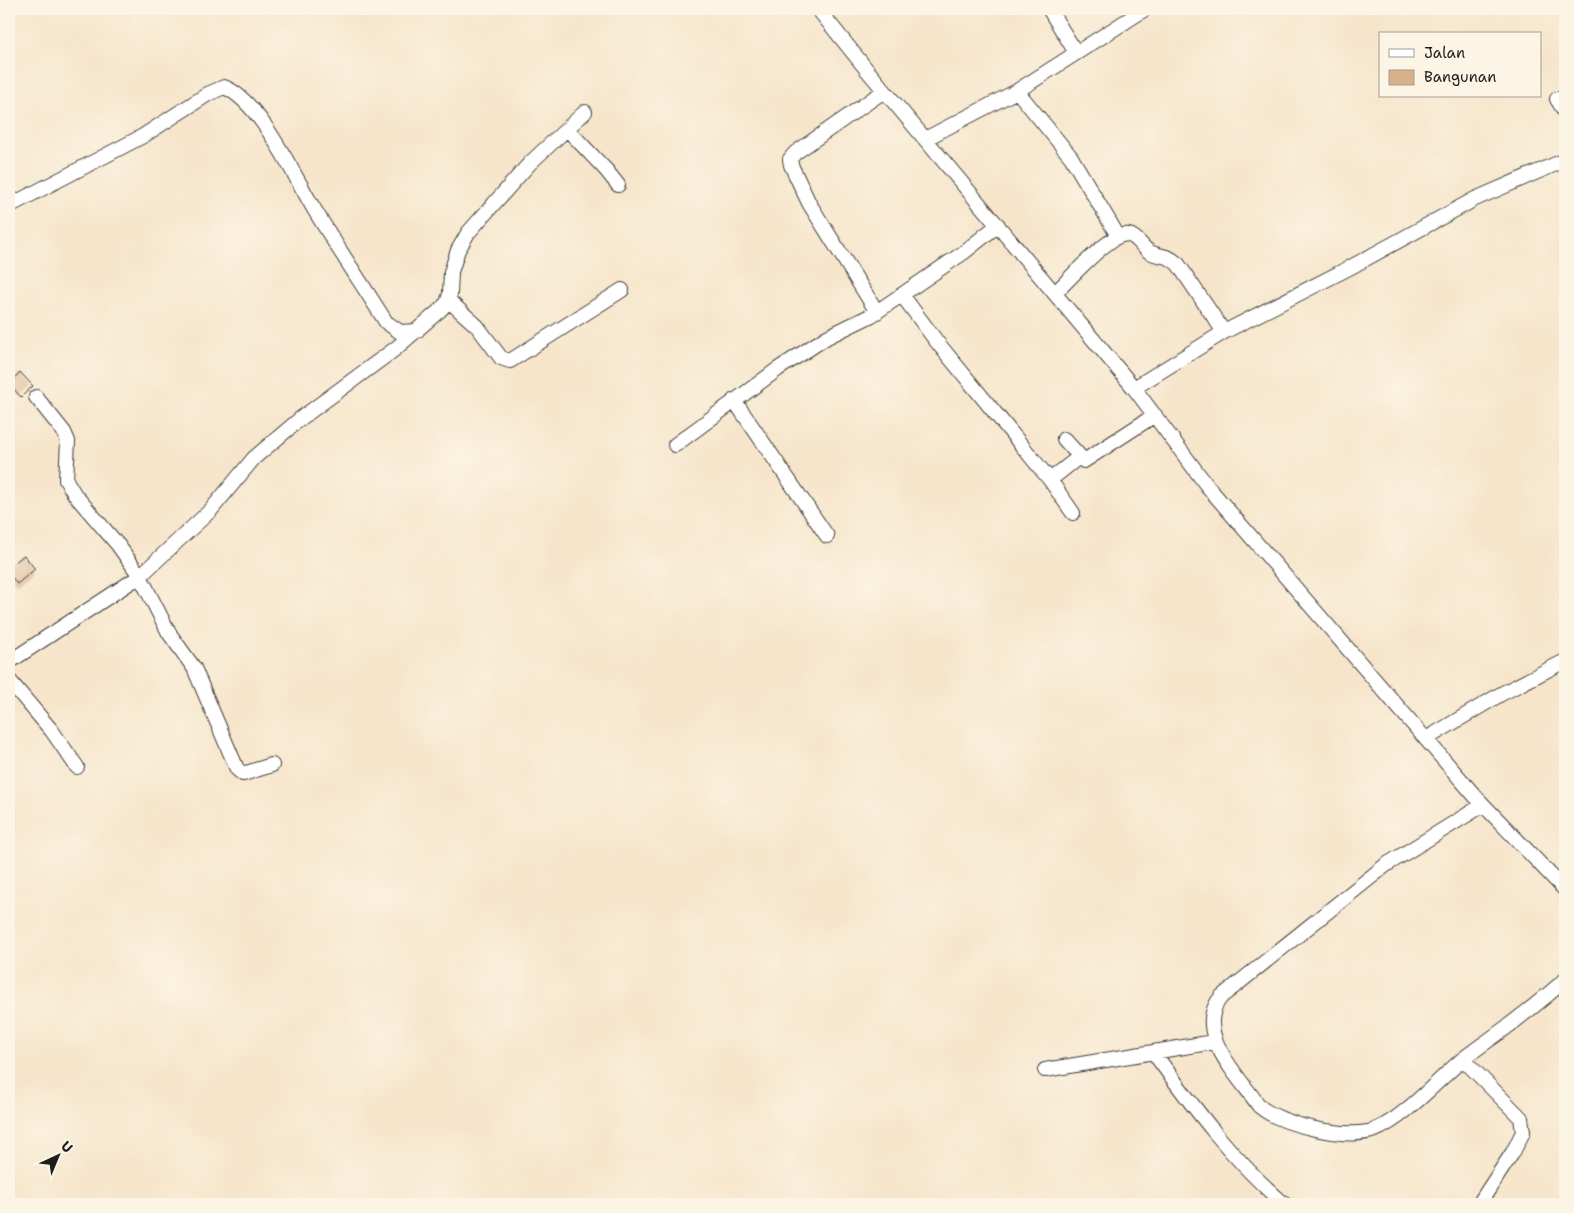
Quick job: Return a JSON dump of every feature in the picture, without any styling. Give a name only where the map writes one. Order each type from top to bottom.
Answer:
[{"type":"street","points":[[818,9],[884,91],[1134,388],[1208,487],[1483,805],[1565,890]]},
{"type":"street","points":[[1049,9],[1076,51]]},
{"type":"street","points":[[925,139],[1017,90],[1145,9]]},
{"type":"street","points":[[9,206],[143,136],[208,94],[224,87],[241,97],[273,138],[314,209],[386,322],[400,332],[417,331]]},
{"type":"street","points":[[1017,90],[1071,157],[1118,236]]},
{"type":"street","points":[[877,312],[809,203],[791,166],[790,159],[795,153],[884,91]]},
{"type":"street","points":[[1558,99],[1565,112]]},
{"type":"street","points":[[9,662],[140,576],[211,510],[254,458],[300,420],[417,331],[439,311],[448,300],[451,272],[458,250],[468,233],[530,163],[585,112]]},
{"type":"street","points":[[567,129],[618,185]]},
{"type":"street","points":[[1134,388],[1224,332],[1349,268],[1475,199],[1565,160]]},
{"type":"street","points":[[675,445],[734,400],[827,337],[877,312],[963,253],[998,225]]},
{"type":"street","points":[[1055,293],[1110,241],[1118,236],[1132,235],[1150,252],[1169,256],[1178,264],[1224,332]]},
{"type":"street","points":[[448,300],[477,326],[501,358],[510,361],[622,290]]},
{"type":"street","points":[[902,295],[937,342],[1050,480],[1073,513]]},
{"type":"street","points":[[36,397],[64,432],[68,441],[66,480],[75,495],[118,545],[140,576],[169,633],[194,668],[239,772],[242,774],[272,765]]},
{"type":"street","points":[[734,400],[826,536]]},
{"type":"street","points":[[1064,439],[1084,461],[1155,415]]},
{"type":"street","points":[[1050,480],[1079,457]]},
{"type":"street","points":[[1426,739],[1501,694],[1565,661]]},
{"type":"street","points":[[9,680],[52,731],[77,767]]},
{"type":"street","points":[[1483,805],[1386,865],[1221,997],[1211,1014],[1214,1042],[1259,1106],[1266,1112],[1291,1122],[1351,1134],[1367,1132],[1385,1125],[1463,1059],[1520,1017],[1565,980]]},
{"type":"street","points":[[1045,1070],[1214,1042]]},
{"type":"street","points":[[1154,1053],[1204,1120],[1238,1160],[1284,1204]]},
{"type":"street","points":[[1463,1059],[1521,1118],[1523,1132],[1513,1152],[1479,1204]]},
{"type":"building","points":[[20,372],[33,386],[21,397],[9,384]]},
{"type":"building","points":[[24,555],[35,569],[17,584],[9,574],[9,567]]}]
